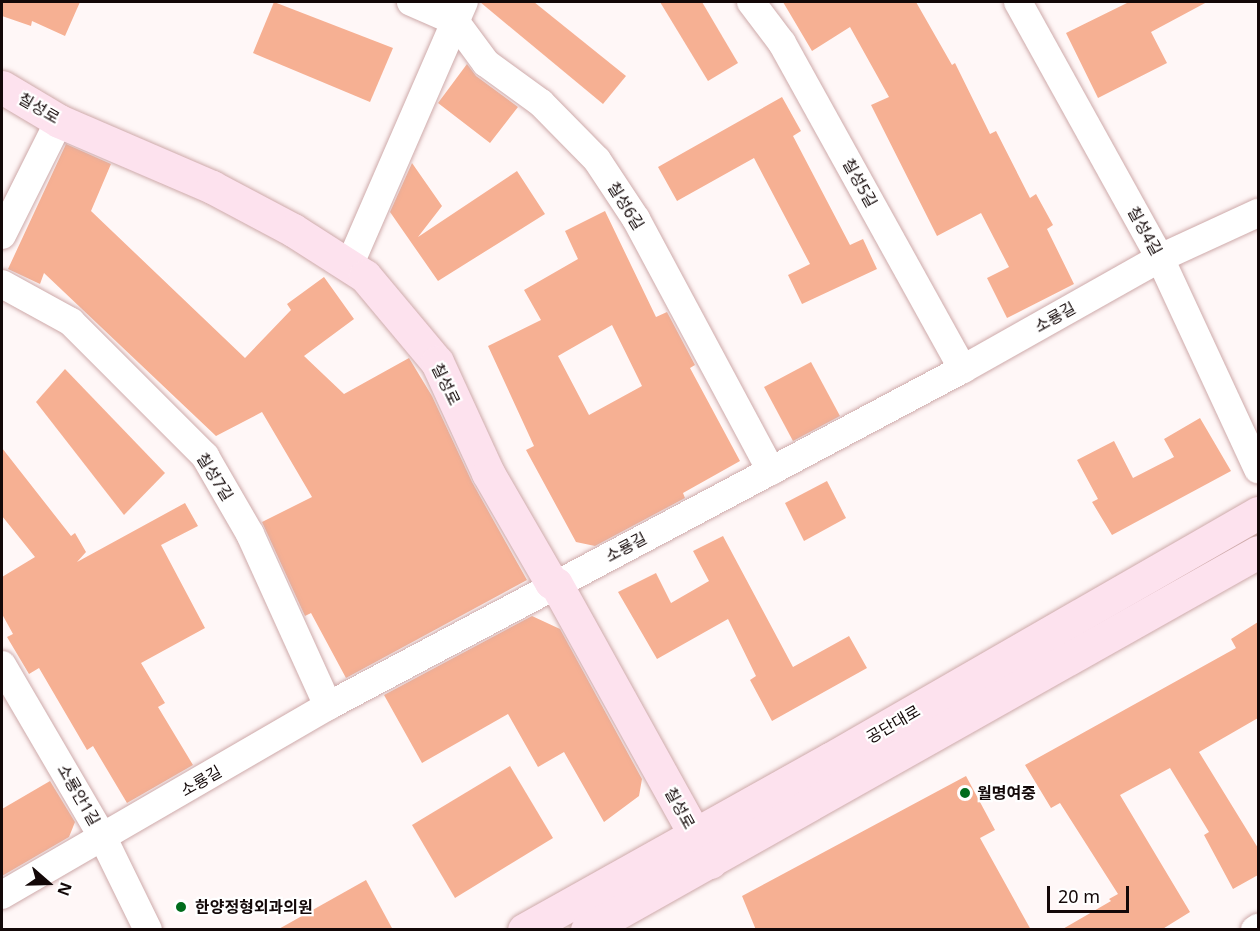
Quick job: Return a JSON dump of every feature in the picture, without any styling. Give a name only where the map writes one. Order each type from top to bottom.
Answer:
[{"type":"street","points":[[349,266],[459,11],[411,2]]},
{"type":"street","name":"칠성5길","points":[[751,2],[782,43],[963,369]]},
{"type":"street","name":"칠성4길","points":[[1018,2],[1160,258],[1258,469]]},
{"type":"street","name":"칠성6길","points":[[459,11],[486,63],[540,103],[597,160],[636,219],[771,471]]},
{"type":"street","name":"칠성로","points":[[2,87],[59,121],[212,187],[293,230],[364,276],[437,362],[488,472],[551,582],[556,584],[702,848]]},
{"type":"street","points":[[2,235],[59,121]]},
{"type":"street","name":"소룡길","points":[[2,895],[328,706],[963,369],[1160,258],[1258,213]]},
{"type":"street","name":"칠성7길","points":[[2,284],[71,322],[205,456],[250,534],[328,706]]},
{"type":"street","name":"공단대로","points":[[586,930],[702,848],[1258,513]]},
{"type":"street","name":"공단대로","points":[[524,930],[702,848],[1258,552]]},
{"type":"street","name":"소룡안1길","points":[[2,665],[103,838],[148,930]]},
{"type":"building","points":[[2,2],[80,2],[65,36],[32,21],[31,26],[2,16]]},
{"type":"building","points":[[274,2],[393,48],[370,102],[253,53]]},
{"type":"building","points":[[480,2],[534,2],[626,76],[603,104]]},
{"type":"building","points":[[660,2],[702,2],[738,63],[708,81]]},
{"type":"building","points":[[783,2],[916,2],[952,65],[955,63],[990,134],[996,131],[1030,198],[1036,194],[1053,225],[1047,229],[1074,284],[1007,318],[987,278],[1009,267],[981,213],[937,236],[871,105],[889,97],[850,27],[812,51]]},
{"type":"building","points":[[1129,2],[1207,2],[1151,32],[1167,63],[1098,98],[1066,33]]},
{"type":"building","points":[[467,64],[476,76],[518,107],[490,143],[438,103]]},
{"type":"building","points":[[782,97],[801,131],[793,136],[850,245],[863,239],[877,269],[802,304],[788,275],[810,264],[754,158],[677,201],[658,167]]},
{"type":"building","points":[[66,144],[111,164],[91,211],[245,358],[291,310],[287,304],[324,277],[354,319],[304,356],[344,394],[409,358],[432,396],[472,482],[527,580],[346,678],[311,613],[305,616],[262,522],[312,497],[262,412],[216,436],[44,273],[40,284],[8,269]]},
{"type":"building","points":[[412,163],[442,206],[418,237],[517,171],[545,214],[438,281],[390,212]]},
{"type":"building","points":[[605,211],[656,317],[667,312],[695,365],[690,368],[740,461],[683,493],[685,498],[595,546],[576,542],[526,450],[534,446],[488,346],[541,320],[524,290],[578,259],[565,231]],"holes":[[[612,325],[642,386],[589,415],[558,356]]]},
{"type":"building","points":[[811,362],[840,416],[793,441],[764,387]]},
{"type":"building","points":[[65,369],[165,473],[124,515],[36,402]]},
{"type":"building","points":[[1200,418],[1231,471],[1112,535],[1092,502],[1098,499],[1077,460],[1114,441],[1133,478],[1174,457],[1164,439]]},
{"type":"building","points":[[2,448],[71,536],[75,533],[86,552],[77,562],[185,503],[198,526],[161,545],[205,628],[141,663],[165,703],[158,707],[193,765],[127,803],[93,746],[87,750],[39,668],[29,674],[7,637],[13,634],[2,614],[2,577],[35,557],[2,516]]},
{"type":"building","points":[[827,481],[846,518],[804,541],[785,503]]},
{"type":"building","points":[[723,536],[793,667],[849,636],[867,668],[772,721],[750,680],[756,676],[728,619],[657,659],[618,592],[656,573],[671,603],[709,581],[693,551]]},
{"type":"building","points":[[532,616],[560,629],[642,779],[639,796],[604,822],[564,752],[538,767],[508,714],[422,763],[384,695]]},
{"type":"building","points":[[1258,622],[1258,718],[1199,752],[1258,848],[1258,875],[1233,889],[1204,835],[1209,832],[1170,768],[1120,795],[1190,912],[1161,930],[1061,930],[1111,901],[1109,899],[1118,894],[1060,803],[1051,808],[1025,765],[1236,648],[1231,639]]},
{"type":"building","points":[[510,766],[553,838],[455,898],[412,825]]},
{"type":"building","points":[[966,776],[995,830],[980,838],[1031,930],[756,930],[742,896]]},
{"type":"building","points":[[50,781],[75,822],[69,837],[2,876],[2,809]]},
{"type":"building","points":[[366,880],[393,930],[277,930]]},
{"type":"place","name":"월명여중","points":[[965,793]]},
{"type":"place","name":"한양정형외과의원","points":[[181,907]]}]
